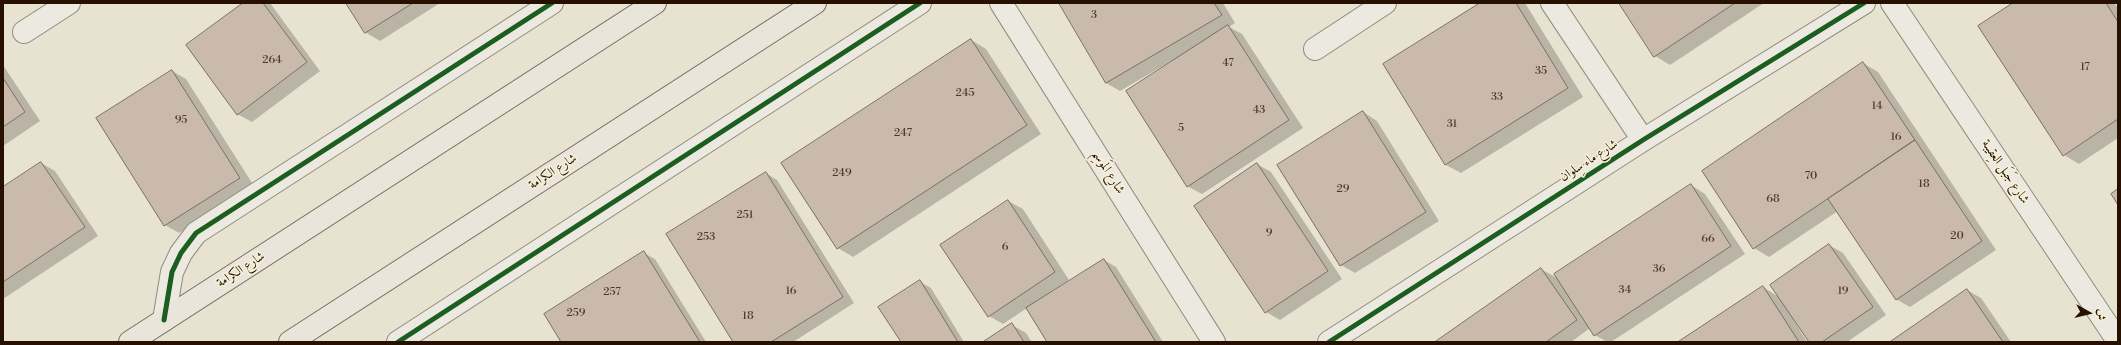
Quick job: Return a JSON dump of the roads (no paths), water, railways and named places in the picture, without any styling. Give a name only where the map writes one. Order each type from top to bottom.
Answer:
[{"type":"main road","name":"شارع الكرامة","points":[[130,342],[655,3]]},
{"type":"main road","name":"شارع الكرامة","points":[[290,342],[815,3]]},
{"type":"street","points":[[24,32],[68,3]]},
{"type":"street","points":[[164,320],[172,272],[181,253],[196,233],[552,3]]},
{"type":"street","points":[[398,342],[920,3]]},
{"type":"street","name":"شارع المَوسِم","points":[[1001,3],[1214,342]]},
{"type":"street","points":[[1315,49],[1385,3]]},
{"type":"street","points":[[1552,3],[1643,140]]},
{"type":"street","name":"شارع ماء سِلوان","points":[[1329,342],[1360,334],[1643,140],[1864,3]]},
{"type":"street","name":"شارع جَبَل العِقيبة","points":[[1892,3],[2118,341]]}]
